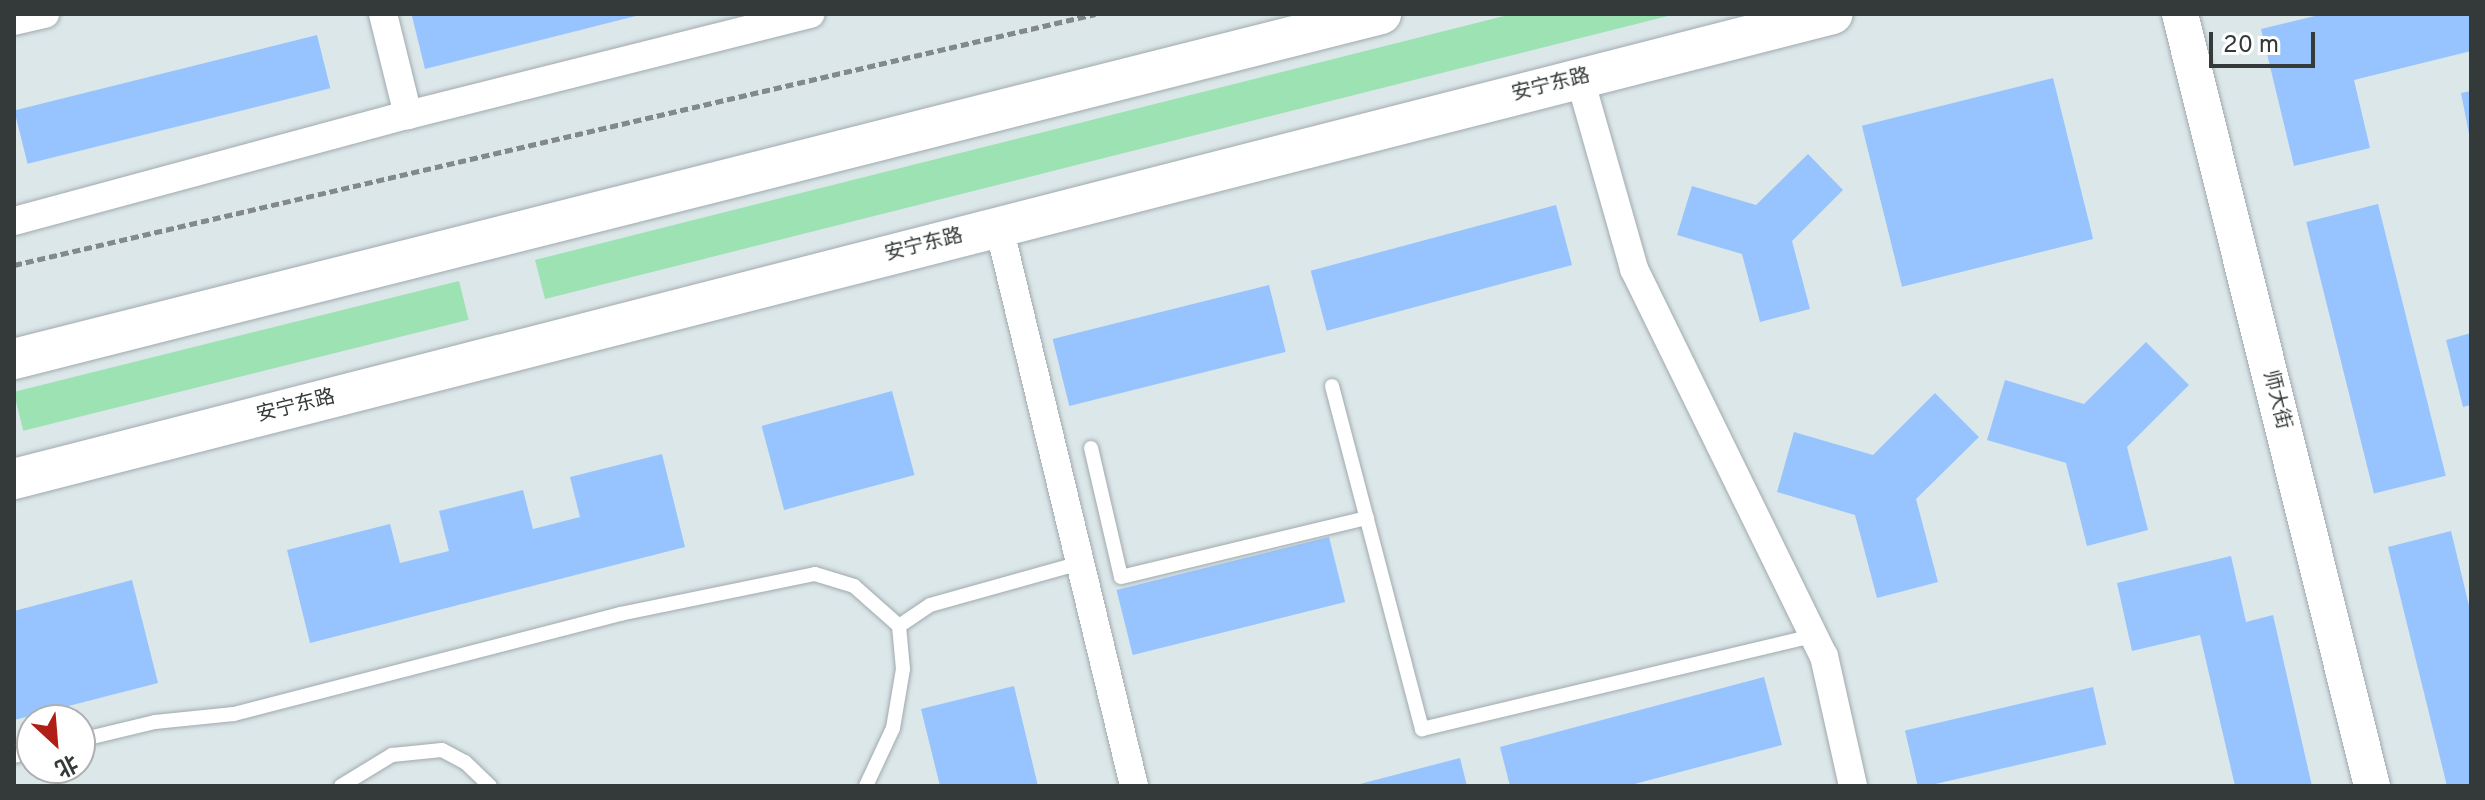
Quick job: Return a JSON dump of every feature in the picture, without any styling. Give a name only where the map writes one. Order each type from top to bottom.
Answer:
[{"type":"main road","points":[[14,359],[1381,14]]},
{"type":"main road","name":"安宁东路","points":[[14,479],[1833,14]]},
{"type":"street","points":[[14,21],[45,14]]},
{"type":"street","points":[[383,14],[408,115]]},
{"type":"street","points":[[14,221],[408,115],[811,14]]},
{"type":"street","name":"师大街","points":[[2180,14],[2372,786]]},
{"type":"street","points":[[1580,79],[1634,269],[1824,656],[1853,786]]},
{"type":"street","points":[[999,227],[1134,786]]},
{"type":"lane","points":[[1332,386],[1422,729],[1813,636]]},
{"type":"lane","points":[[1091,448],[1121,577],[1367,518]]},
{"type":"lane","points":[[899,626],[930,605],[1080,563]]},
{"type":"lane","points":[[96,736],[155,722],[234,714],[620,614],[815,574],[854,586],[899,626],[903,669],[893,728],[866,786]]},
{"type":"lane","points":[[341,786],[392,755],[442,750],[490,786]]},
{"type":"path","points":[[14,265],[1095,14]]},
{"type":"green space","points":[[1512,14],[1676,14],[545,299],[535,260]]},
{"type":"green space","points":[[459,281],[469,320],[23,431],[14,392]]},
{"type":"building","points":[[2323,14],[2471,14],[2471,51],[2354,80],[2370,148],[2294,166],[2261,29]]},
{"type":"building","points":[[640,15],[425,69],[412,16]]},
{"type":"building","points":[[317,35],[330,88],[28,164],[14,110]]},
{"type":"building","points":[[2053,78],[2093,239],[1902,287],[1862,126]]},
{"type":"building","points":[[2471,91],[2471,139],[2470,139],[2461,93]]},
{"type":"building","points":[[1808,154],[1843,190],[1792,241],[1810,309],[1760,322],[1742,254],[1677,235],[1692,186],[1756,205]]},
{"type":"building","points":[[2378,204],[2446,476],[2374,494],[2306,222]]},
{"type":"building","points":[[1556,205],[1572,265],[1327,331],[1311,271]]},
{"type":"building","points":[[1269,285],[1286,352],[1069,406],[1053,339]]},
{"type":"building","points":[[2471,333],[2471,405],[2463,407],[2446,340]]},
{"type":"building","points":[[2146,342],[2189,385],[2127,447],[2148,530],[2087,546],[2066,463],[1987,440],[2005,380],[2084,404]]},
{"type":"building","points":[[892,391],[915,475],[784,510],[762,426]]},
{"type":"building","points":[[1935,393],[1979,437],[1916,499],[1938,582],[1877,598],[1855,515],[1777,492],[1794,432],[1873,455]]},
{"type":"building","points":[[662,454],[685,547],[310,643],[287,550],[390,524],[400,563],[449,551],[439,511],[523,490],[533,529],[580,517],[570,477]]},
{"type":"building","points":[[2451,531],[2471,614],[2471,786],[2447,786],[2388,547]]},
{"type":"building","points":[[1329,537],[1345,602],[1133,655],[1117,590]]},
{"type":"building","points":[[2231,556],[2246,622],[2273,615],[2312,786],[2235,786],[2200,635],[2132,651],[2117,583]]},
{"type":"building","points":[[132,580],[158,683],[76,704],[16,704],[14,720],[14,611]]},
{"type":"building","points":[[1764,677],[1782,745],[1627,786],[1510,786],[1500,747]]},
{"type":"building","points":[[1014,686],[1038,786],[940,786],[921,709]]},
{"type":"building","points":[[2093,687],[2106,744],[1918,786],[1905,730]]},
{"type":"building","points":[[1460,758],[1467,786],[1356,785]]}]
